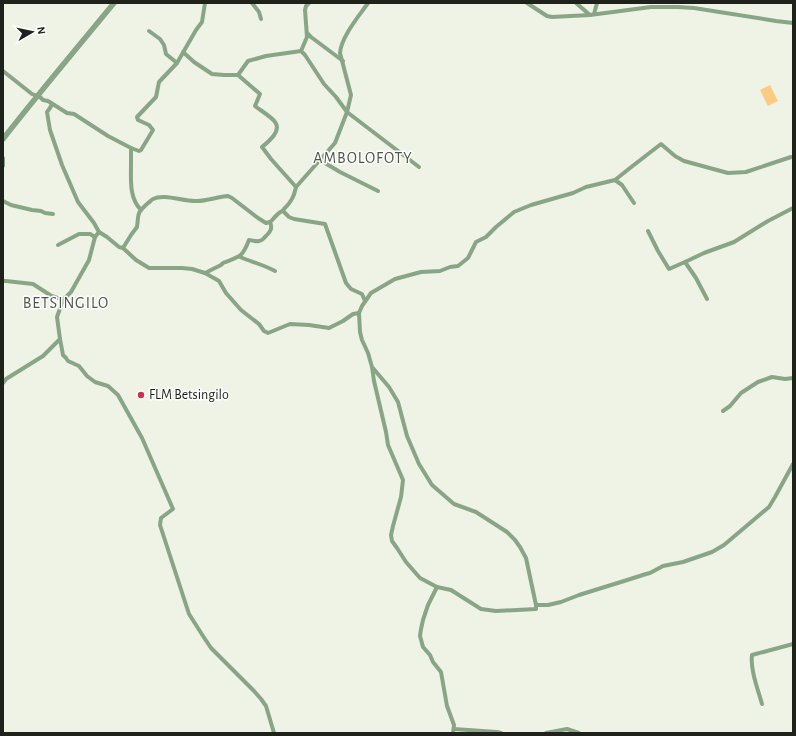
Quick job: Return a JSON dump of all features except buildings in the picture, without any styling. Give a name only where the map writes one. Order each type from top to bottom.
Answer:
[{"type":"street","points":[[3,139],[114,3]]},
{"type":"street","points":[[3,71],[32,94],[43,100],[48,100],[67,113],[74,114],[108,136],[131,148],[139,151],[142,150],[153,130],[149,125],[138,120],[137,117],[156,97],[159,82],[177,63],[202,22],[205,3]]},
{"type":"street","points":[[252,3],[259,12],[261,19]]},
{"type":"street","points":[[301,51],[307,37],[305,10],[309,3]]},
{"type":"street","points":[[270,222],[291,202],[296,187],[329,151],[334,143],[347,112],[351,94],[340,53],[341,47],[346,35],[368,3]]},
{"type":"street","points":[[527,3],[547,16],[552,17],[629,11],[651,7],[678,7],[793,23]]},
{"type":"street","points":[[576,3],[592,14]]},
{"type":"street","points":[[592,14],[597,3]]},
{"type":"street","points":[[148,31],[160,40],[164,45],[166,54],[177,63]]},
{"type":"street","points":[[307,32],[311,37],[343,61]]},
{"type":"street","points":[[238,75],[248,61],[266,56],[301,51]]},
{"type":"street","points":[[301,51],[324,84],[347,112],[420,167]]},
{"type":"street","points":[[183,52],[194,62],[212,74],[238,75],[260,94],[255,106],[275,121],[277,126],[277,130],[272,138],[262,147],[296,187]]},
{"type":"street","points":[[52,104],[47,112],[50,130],[62,165],[78,202],[99,232],[119,247],[123,248],[136,260],[149,268],[192,269],[219,281],[226,293],[241,310],[259,324],[268,334],[290,324],[329,328],[353,314],[359,314]]},
{"type":"street","points":[[372,367],[389,387],[398,402],[407,436],[419,464],[432,486],[454,504],[476,512],[507,532],[517,543],[526,558],[536,609],[496,611],[481,609],[451,590],[438,587],[420,578],[406,562],[392,542],[391,535],[401,496],[403,480],[388,444],[372,367],[360,332],[359,314],[362,306],[371,292],[395,279],[421,272],[440,271],[458,266],[468,258],[476,242],[486,237],[496,226],[514,212],[586,187],[615,180],[661,144],[675,156],[684,161],[728,174],[746,172],[793,157]]},
{"type":"street","points":[[131,148],[131,190],[135,202],[141,210]]},
{"type":"street","points":[[3,158],[3,166]]},
{"type":"street","points":[[320,160],[378,191]]},
{"type":"street","points":[[615,180],[622,185],[634,203]]},
{"type":"street","points":[[123,248],[128,238],[137,227],[137,220],[141,210],[153,199],[158,198],[165,197],[185,201],[196,201],[228,196],[258,218],[266,222],[270,222]]},
{"type":"street","points":[[3,201],[11,205],[53,214]]},
{"type":"street","points":[[648,231],[669,269],[704,253],[734,242],[768,221],[793,208]]},
{"type":"street","points":[[283,211],[289,217],[294,219],[325,224],[346,283],[351,289],[362,294],[365,301]]},
{"type":"street","points":[[205,274],[223,263],[240,257],[249,240],[259,242],[262,240],[270,232],[272,225],[270,222]]},
{"type":"street","points":[[99,232],[89,260],[72,292],[63,300],[57,317],[64,355],[68,361],[79,366],[87,376],[95,382],[108,386],[118,395],[142,438],[173,509],[161,518],[160,525],[189,614],[211,648],[261,699],[266,706],[274,733]]},
{"type":"street","points":[[58,245],[80,234],[90,234],[96,237]]},
{"type":"street","points":[[240,257],[275,271]]},
{"type":"street","points":[[685,262],[696,278],[707,299]]},
{"type":"street","points":[[3,281],[33,284],[50,295],[63,300]]},
{"type":"street","points":[[3,383],[6,379],[43,356],[60,339]]},
{"type":"street","points":[[723,411],[730,406],[740,393],[758,382],[777,377],[785,379],[793,378]]},
{"type":"street","points":[[536,605],[548,605],[561,602],[650,573],[664,566],[712,552],[724,545],[769,507],[776,497],[793,464]]},
{"type":"street","points":[[438,587],[428,605],[420,636],[423,647],[441,672],[447,706],[453,720],[453,731],[501,733]]},
{"type":"street","points":[[762,704],[753,671],[751,660],[752,655],[793,644]]},
{"type":"street","points":[[546,733],[567,729],[579,733]]},
{"type":"shaded area","points":[[770,85],[778,101],[768,106],[760,90]]},
{"type":"place","name":"FLM Betsingilo","points":[[141,395]]},
{"type":"district","name":"AMBOLOFOTY","points":[[363,158]]},
{"type":"district","name":"BETSINGILO","points":[[66,303]]}]
